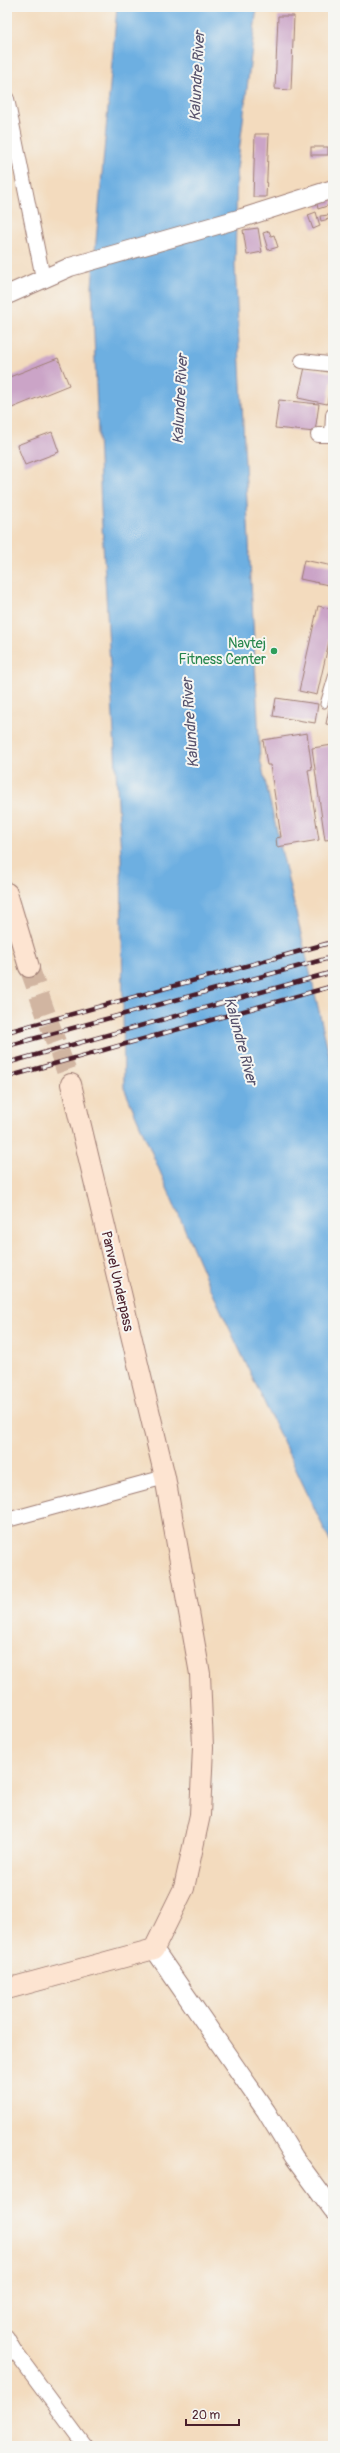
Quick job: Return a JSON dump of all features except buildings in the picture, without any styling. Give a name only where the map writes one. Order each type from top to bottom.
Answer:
[{"type":"main road","points":[[7,893],[29,967]]},
{"type":"main road","name":"Panvel Underpass","points":[[71,1084],[165,1478],[200,1674],[203,1747],[200,1816],[184,1888],[154,1950]]},
{"type":"main road","points":[[7,1989],[154,1950]]},
{"type":"street","points":[[7,99],[43,278]]},
{"type":"street","points":[[7,295],[70,267],[242,218],[333,189]]},
{"type":"street","points":[[302,361],[333,366]]},
{"type":"street","points":[[327,435],[333,415]]},
{"type":"street","points":[[7,1520],[165,1478]]},
{"type":"street","points":[[154,1950],[266,2111],[294,2157],[333,2210]]},
{"type":"street","points":[[7,2337],[10,2352],[85,2446]]},
{"type":"lane","points":[[324,704],[333,674]]},
{"type":"water","name":"Kalundre River","points":[[117,7],[257,7],[237,169],[235,266],[260,759],[333,1071],[333,1548],[208,1283],[124,1088],[121,856],[101,508],[92,286]]},
{"type":"tunnel","points":[[29,967],[71,1084]]},
{"type":"railway","points":[[7,1032],[333,942]]},
{"type":"railway","points":[[7,1046],[333,957]]},
{"type":"railway","points":[[7,1063],[333,972]]},
{"type":"railway","points":[[7,1077],[333,986]]},
{"type":"place","name":"Navtej Fitness Center","points":[[274,651]]}]
